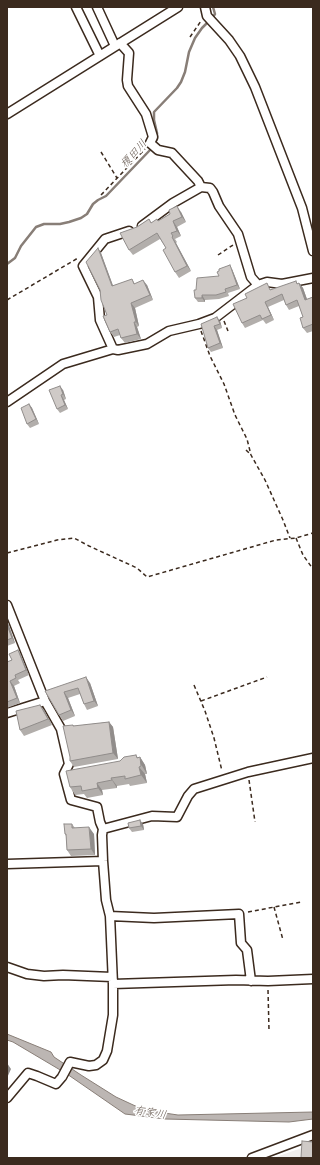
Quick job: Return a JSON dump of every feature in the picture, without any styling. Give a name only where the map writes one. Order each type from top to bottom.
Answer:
[{"type":"street","points":[[76,7],[100,56]]},
{"type":"street","points":[[97,7],[118,45],[129,53],[128,86],[146,114],[153,137],[152,145],[158,150],[172,153],[198,180],[201,187]]},
{"type":"street","points":[[7,114],[178,7]]},
{"type":"street","points":[[205,7],[209,18],[229,40],[240,56],[255,87],[302,208],[313,251]]},
{"type":"street","points":[[113,348],[100,320],[98,297],[83,266],[105,239],[139,227],[173,203],[201,187],[210,188],[238,234],[251,277],[258,285]]},
{"type":"street","points":[[7,402],[63,364],[113,348],[118,350],[148,344],[170,331],[215,318],[258,285],[266,282],[282,284],[313,278]]},
{"type":"street","points":[[7,605],[45,701],[61,730],[69,764],[68,773],[71,800],[97,807],[103,829],[102,861],[106,900],[110,916],[113,981],[112,1015],[107,1051],[102,1060],[96,1065],[89,1066],[70,1062],[62,1077],[56,1084],[28,1073],[7,1098]]},
{"type":"street","points":[[7,713],[45,701]]},
{"type":"street","points":[[103,829],[152,816],[177,817],[188,796],[194,789],[248,772],[313,758]]},
{"type":"street","points":[[7,864],[102,861]]},
{"type":"street","points":[[110,916],[154,918],[239,914],[241,943],[247,950],[251,980]]},
{"type":"street","points":[[7,967],[27,974],[113,981],[268,981],[313,979]]},
{"type":"street","points":[[254,1157],[313,1135]]},
{"type":"path","points":[[190,37],[200,21],[209,18]]},
{"type":"path","points":[[101,195],[152,145]]},
{"type":"path","points":[[101,152],[117,178]]},
{"type":"path","points":[[218,255],[240,242]]},
{"type":"path","points":[[7,300],[76,258],[78,258],[83,266]]},
{"type":"path","points":[[198,324],[210,356],[224,384],[235,415],[248,439],[251,456]]},
{"type":"path","points":[[246,450],[265,480],[284,520],[290,538]]},
{"type":"path","points":[[7,553],[57,540],[74,538],[137,568],[147,577],[276,540],[296,538],[313,533]]},
{"type":"path","points":[[296,538],[313,569]]},
{"type":"path","points":[[201,701],[267,677]]},
{"type":"path","points":[[194,685],[214,738],[224,779]]},
{"type":"path","points":[[248,772],[255,822]]},
{"type":"path","points":[[239,914],[301,902]]},
{"type":"path","points":[[274,907],[282,940]]},
{"type":"path","points":[[268,981],[269,1030]]},
{"type":"shaded area","points":[[313,1144],[313,1158],[273,1158]]},
{"type":"water","name":"有家川","points":[[7,1034],[51,1052],[54,1057],[116,1097],[144,1110],[178,1115],[313,1112],[313,1119],[289,1122],[165,1119],[125,1114],[67,1074],[13,1042],[7,1040]]},
{"type":"building","points":[[177,206],[182,217],[173,221],[177,231],[171,233],[187,266],[175,272],[163,250],[166,248],[157,233],[129,250],[120,233],[137,227],[149,219],[151,223],[157,219],[158,221],[170,214],[169,210]]},
{"type":"building","points":[[98,248],[112,286],[132,279],[134,284],[143,280],[150,295],[131,303],[136,322],[134,322],[137,334],[121,338],[118,329],[110,332],[103,316],[107,315],[101,300],[100,290],[86,262]]},
{"type":"building","points":[[230,265],[237,285],[225,289],[226,292],[216,295],[202,295],[202,298],[195,298],[194,290],[196,290],[197,278],[219,276],[217,272],[219,269]]},
{"type":"building","points":[[296,281],[297,284],[299,283],[305,300],[313,297],[313,324],[303,328],[300,318],[303,317],[297,300],[286,305],[282,294],[265,302],[271,315],[262,319],[260,315],[242,323],[233,304],[247,298],[245,294],[267,283],[270,290]]},
{"type":"building","points":[[217,317],[220,324],[214,326],[220,343],[208,348],[201,324]]},
{"type":"building","points":[[60,386],[63,394],[61,395],[65,405],[57,409],[49,390]]},
{"type":"building","points":[[29,404],[36,419],[27,424],[21,408]]},
{"type":"building","points":[[7,625],[12,638],[7,640]]},
{"type":"building","points":[[18,650],[26,670],[15,675],[16,678],[10,681],[17,698],[7,702],[7,662],[12,660],[9,654]]},
{"type":"building","points":[[86,677],[94,701],[84,704],[78,688],[64,692],[71,710],[59,715],[45,691]]},
{"type":"building","points":[[40,705],[48,719],[20,730],[16,711]]},
{"type":"building","points":[[109,722],[113,753],[70,761],[63,726]]},
{"type":"building","points":[[136,755],[137,758],[140,757],[141,766],[139,767],[141,775],[125,779],[125,776],[111,778],[112,780],[97,783],[98,788],[82,791],[81,786],[70,787],[66,771],[120,761],[124,757]]},
{"type":"building","points":[[140,820],[141,826],[129,828],[128,823]]},
{"type":"building","points":[[64,824],[72,824],[72,828],[89,827],[91,849],[67,850]]},
{"type":"building","points":[[302,1141],[313,1142],[313,1158],[301,1158]]},
{"type":"waterway","name":"榎田川","points":[[7,264],[15,258],[21,246],[36,227],[44,224],[60,224],[69,222],[81,218],[87,214],[93,204],[106,196],[151,149],[157,139],[154,112],[181,82],[185,72],[189,52],[195,38],[215,14],[213,7]]}]
